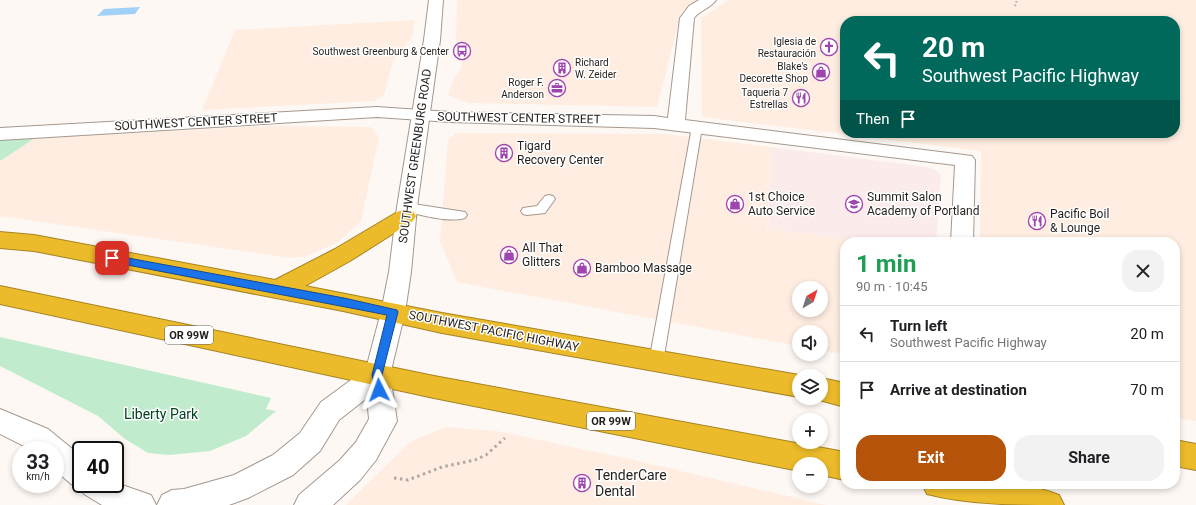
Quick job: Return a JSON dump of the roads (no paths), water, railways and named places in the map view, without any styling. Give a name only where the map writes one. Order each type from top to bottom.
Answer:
[{"type":"highway","points":[[277,289],[319,269],[362,244],[406,211]]},
{"type":"highway","name":"SOUTHWEST PACIFIC HIGHWAY","points":[[0,240],[34,243],[656,362],[792,385]]},
{"type":"highway","name":"OR 99W","points":[[0,295],[434,387],[840,465]]},
{"type":"highway","points":[[828,391],[840,393]]},
{"type":"highway","points":[[1180,454],[1196,457]]},
{"type":"highway","points":[[964,489],[1048,505]]},
{"type":"street","name":"SOUTHWEST GREENBURG ROAD","points":[[377,375],[393,312],[400,272],[406,211],[432,40],[436,0]]},
{"type":"street","points":[[676,124],[687,18],[694,9],[709,0]]},
{"type":"street","name":"SOUTHWEST CENTER STREET","points":[[0,134],[376,112],[450,117],[619,121],[676,124],[965,160],[962,237]]},
{"type":"street","points":[[172,505],[184,504],[238,488],[283,465],[310,442],[330,411],[377,375]]},
{"type":"street","points":[[309,505],[350,470],[366,451],[383,421],[377,375]]},
{"type":"street","points":[[0,421],[42,441]]},
{"type":"street","points":[[64,460],[72,466]]},
{"type":"street","points":[[110,493],[120,499],[141,505]]},
{"type":"lane","points":[[656,362],[697,127]]},
{"type":"lane","points":[[527,211],[541,210],[550,199]]},
{"type":"lane","points":[[406,211],[461,215]]},
{"type":"water","points":[[140,7],[135,14],[97,16],[104,9]]},
{"type":"place","name":"Iglesia de Restauración","points":[[829,47]]},
{"type":"place","name":"Southwest Greenburg & Center","points":[[462,51]]},
{"type":"place","name":"Richard W. Zeider","points":[[562,68]]},
{"type":"place","name":"Blake's Decorette Shop","points":[[821,72]]},
{"type":"place","name":"Roger F. Anderson","points":[[557,88]]},
{"type":"place","name":"Taqueria 7 Estrellas","points":[[801,98]]},
{"type":"place","name":"Tigard Recovery Center","points":[[504,153]]},
{"type":"place","name":"1st Choice Auto Service","points":[[735,204]]},
{"type":"place","name":"Summit Salon Academy of Portland","points":[[854,204]]},
{"type":"place","name":"Pacific Boil & Lounge","points":[[1037,221]]},
{"type":"place","name":"All That Glitters","points":[[509,255]]},
{"type":"place","name":"Bamboo Massage","points":[[582,268]]},
{"type":"place","name":"TenderCare Dental","points":[[582,483]]},
{"type":"park label","name":"Liberty Park","points":[[161,414]]}]
